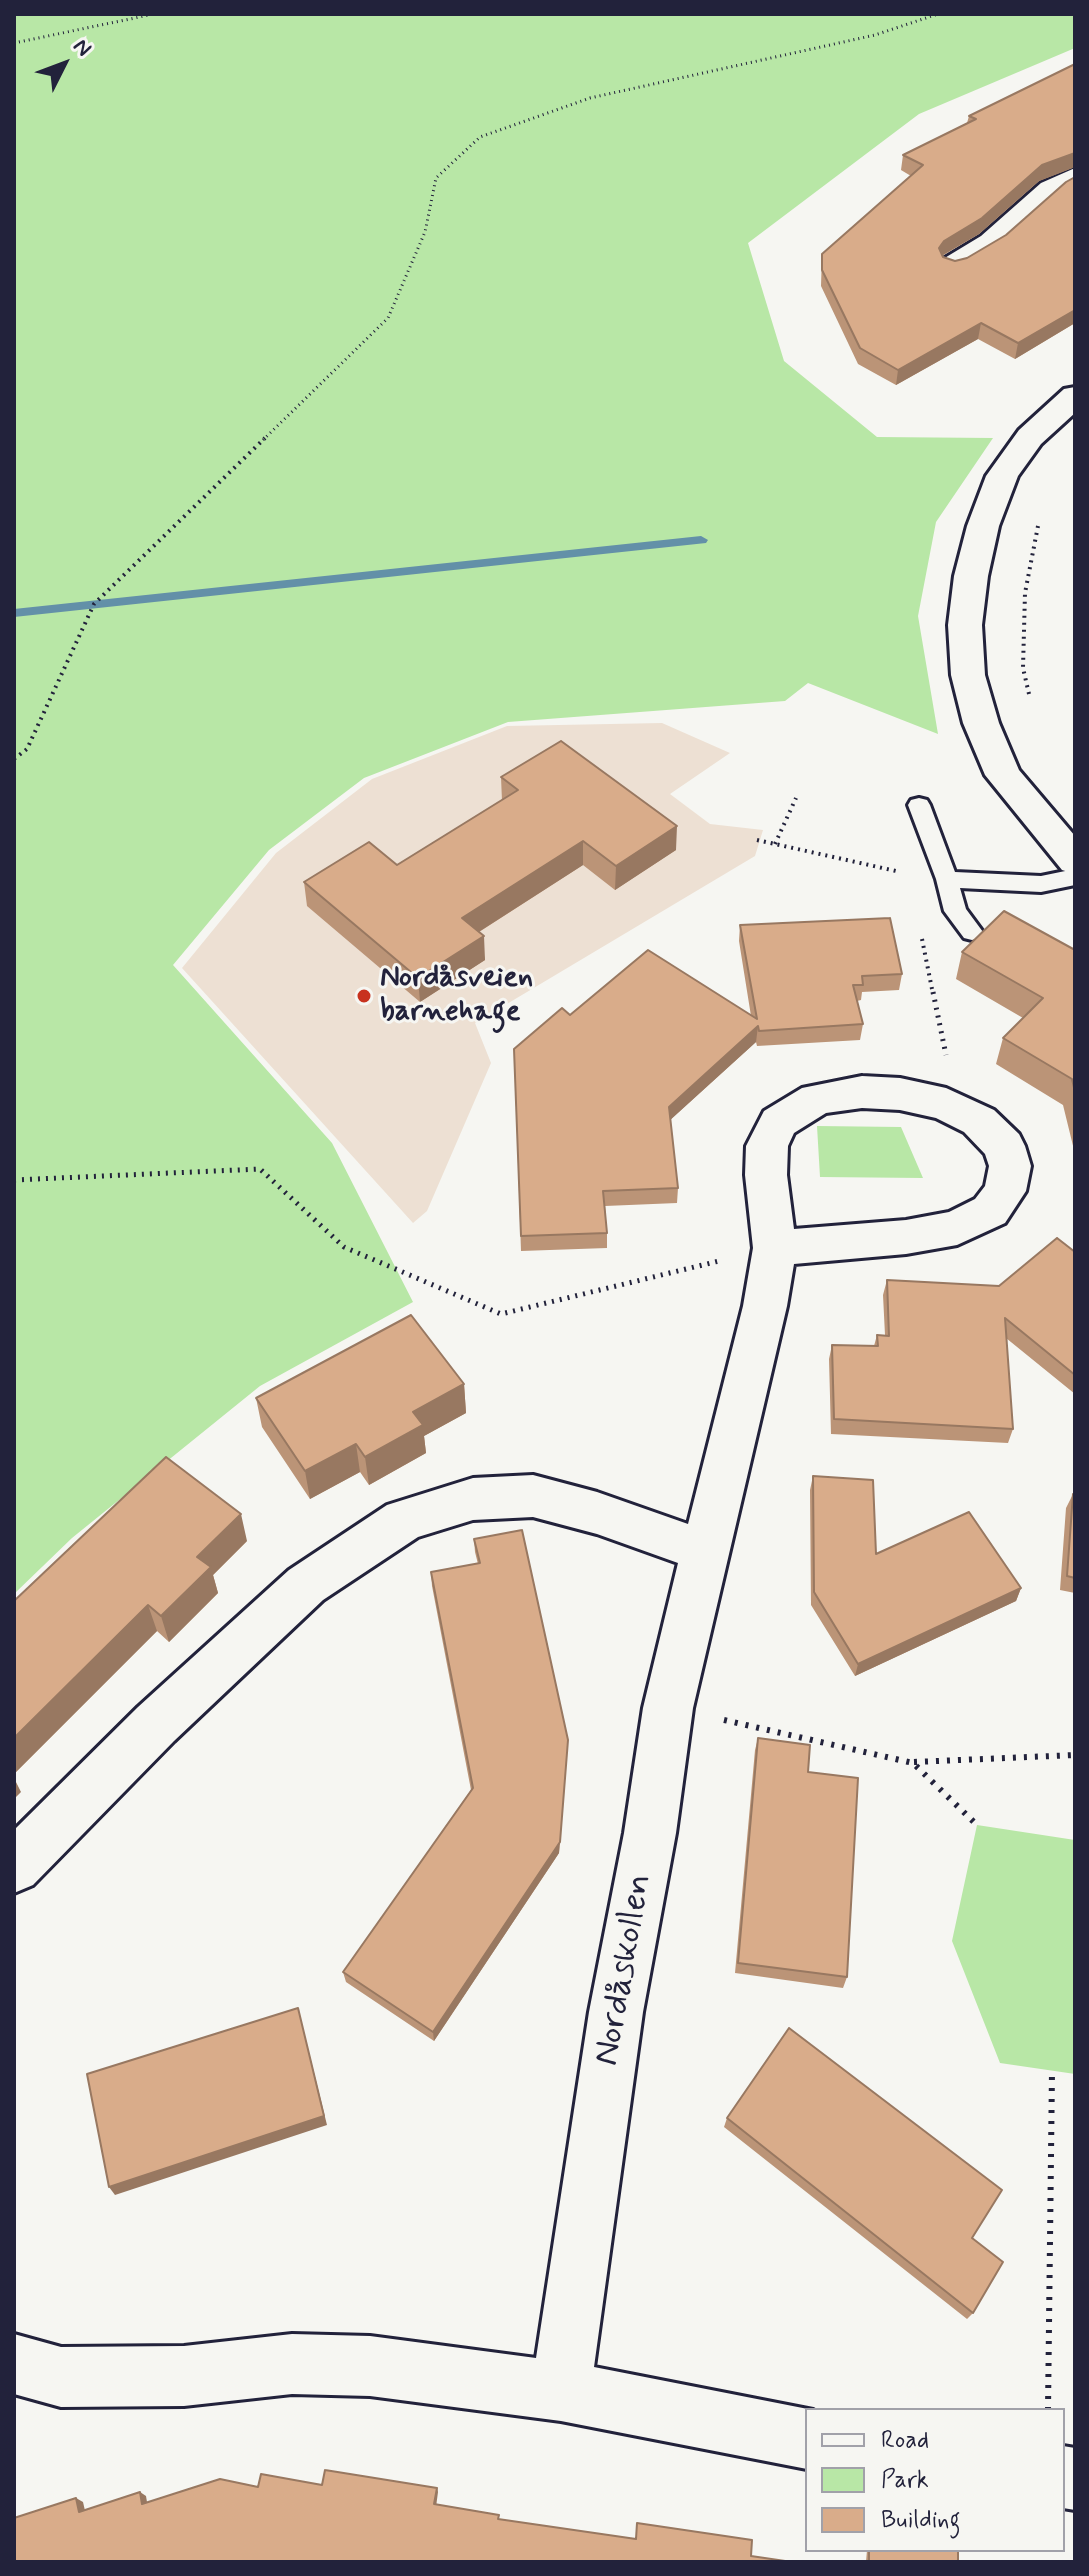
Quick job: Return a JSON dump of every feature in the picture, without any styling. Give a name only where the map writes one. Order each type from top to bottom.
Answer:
[{"type":"street","points":[[953,265],[991,242],[1051,189],[1075,176]]},
{"type":"street","points":[[1075,396],[1030,437],[1002,476],[983,526],[971,576],[965,625],[968,675],[981,723],[1003,775],[1075,861]]},
{"type":"street","name":"Nordåskollen","points":[[561,2391],[616,2012],[650,1833],[668,1708],[765,1306],[775,1248],[766,1175],[767,1146],[779,1122],[817,1099],[862,1092],[900,1094],[946,1104],[979,1121],[1004,1146],[1010,1166],[1005,1191],[990,1211],[957,1228],[775,1248]]},
{"type":"street","points":[[14,1867],[156,1724],[306,1585],[404,1520],[473,1499],[533,1496],[597,1513],[705,1551]]},
{"type":"street","points":[[14,2364],[61,2377],[184,2376],[292,2364],[370,2366],[561,2391],[805,2438]]},
{"type":"lane","points":[[919,805],[947,879],[955,911],[972,932]]},
{"type":"lane","points":[[947,879],[1041,884],[1075,877]]},
{"type":"path","points":[[14,43],[154,14]]},
{"type":"path","points":[[14,759],[27,749],[94,604],[388,318],[425,232],[436,178],[480,137],[590,98],[875,35],[938,14]]},
{"type":"path","points":[[1029,696],[1023,668],[1025,593],[1040,518]]},
{"type":"path","points":[[775,844],[796,798]]},
{"type":"path","points":[[757,840],[830,859],[947,879]]},
{"type":"path","points":[[921,936],[952,1082],[946,1104]]},
{"type":"path","points":[[14,1180],[260,1169],[344,1247],[501,1314],[775,1248]]},
{"type":"path","points":[[668,1708],[913,1763],[1075,1755]]},
{"type":"path","points":[[913,1763],[977,1825]]},
{"type":"path","points":[[1048,2408],[1052,2071]]},
{"type":"shaded area","name":"Nordåsveien barnehage","points":[[662,723],[730,753],[670,794],[710,824],[763,830],[755,856],[475,1023],[491,1063],[427,1211],[413,1223],[182,968],[276,853],[372,779],[507,726]]},
{"type":"green space","points":[[14,14],[1075,14],[1075,48],[919,114],[748,243],[784,361],[877,437],[993,438],[936,522],[918,616],[938,734],[808,683],[785,701],[508,722],[364,778],[269,850],[173,965],[332,1143],[413,1302],[260,1386],[72,1538],[14,1594]]},
{"type":"green space","points":[[817,1126],[901,1127],[923,1178],[820,1177]]},
{"type":"green space","points":[[977,1825],[1075,1840],[1075,2074],[1000,2063],[952,1941]]},
{"type":"building","points":[[1075,64],[1075,153],[1042,165],[982,218],[944,241],[939,248],[943,257],[955,261],[967,258],[1006,235],[1075,177],[1075,310],[1018,343],[981,323],[898,370],[860,348],[822,270],[822,254],[923,165],[903,155],[976,119],[969,116]]},
{"type":"building","points":[[561,741],[677,826],[616,866],[583,841],[462,918],[484,936],[418,978],[304,882],[369,842],[397,865],[518,790],[501,777]]},
{"type":"building","points":[[1004,911],[1075,950],[1075,1092],[1072,1079],[1003,1038],[1043,998],[962,952]]},
{"type":"building","points":[[890,918],[902,974],[862,976],[863,985],[853,985],[863,1024],[759,1031],[758,1026],[669,1107],[678,1188],[603,1191],[607,1233],[521,1236],[514,1049],[562,1008],[570,1015],[648,950],[757,1019],[740,925]]},
{"type":"building","points":[[1057,1238],[1075,1252],[1075,1375],[1005,1318],[1013,1429],[834,1419],[832,1345],[878,1346],[877,1335],[889,1336],[887,1280],[999,1286]]},
{"type":"building","points":[[411,1315],[464,1384],[413,1412],[423,1425],[365,1457],[356,1444],[305,1471],[256,1398]]},
{"type":"building","points":[[166,1457],[241,1514],[197,1557],[211,1567],[161,1616],[148,1605],[14,1738],[14,1601]]},
{"type":"building","points":[[813,1476],[873,1480],[876,1554],[969,1512],[1021,1588],[858,1664],[814,1592]]},
{"type":"building","points":[[1075,1494],[1075,1578],[1067,1576]]},
{"type":"building","points":[[522,1530],[568,1740],[560,1842],[433,2032],[343,1972],[473,1788],[431,1572],[480,1563],[474,1539]]},
{"type":"building","points":[[758,1738],[810,1745],[808,1772],[858,1778],[847,1977],[738,1963]]},
{"type":"building","points":[[298,2008],[324,2116],[109,2187],[87,2074]]},
{"type":"building","points":[[789,2028],[1002,2190],[972,2238],[1003,2262],[973,2313],[727,2118]]},
{"type":"building","points":[[325,2470],[437,2488],[434,2504],[499,2515],[498,2519],[636,2539],[637,2523],[752,2540],[751,2556],[792,2562],[14,2562],[14,2518],[76,2498],[79,2512],[140,2492],[142,2504],[220,2479],[258,2487],[261,2474],[322,2485]]},
{"type":"building","points":[[869,2552],[958,2552],[958,2562],[869,2562]]},
{"type":"waterway","points":[[14,613],[701,540]]},
{"type":"place","name":"Nordåsveien barnehage","points":[[364,996]]}]
